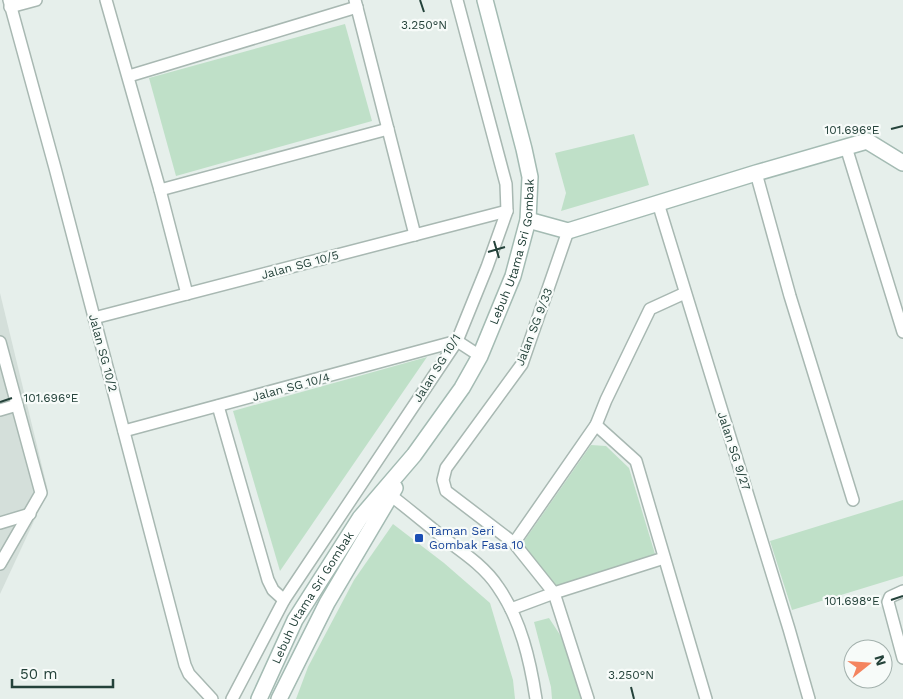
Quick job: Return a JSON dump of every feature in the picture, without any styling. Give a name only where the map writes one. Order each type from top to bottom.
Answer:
[{"type":"street","points":[[10,4],[36,0]]},
{"type":"street","points":[[106,0],[129,76],[187,294]]},
{"type":"street","name":"Jalan SG 10/1","points":[[232,699],[284,600],[457,341],[487,267],[506,211],[506,184],[457,0]]},
{"type":"street","name":"Lebuh Utama Sri Gombak","points":[[278,699],[327,603],[388,492],[462,388],[480,356],[513,276],[528,220],[530,191],[528,169],[485,0]]},
{"type":"street","name":"Jalan SG 10/2","points":[[10,4],[55,168],[185,665],[189,674],[212,699]]},
{"type":"street","points":[[129,76],[356,4],[414,235]]},
{"type":"street","points":[[160,190],[388,129]]},
{"type":"street","points":[[528,220],[568,232],[756,173],[867,141],[903,163]]},
{"type":"street","points":[[846,147],[903,332]]},
{"type":"street","points":[[756,173],[790,296],[853,500]]},
{"type":"street","name":"Jalan SG 9/27","points":[[658,203],[809,699]]},
{"type":"street","name":"Jalan SG 10/5","points":[[94,318],[506,211]]},
{"type":"street","name":"Jalan SG 9/33","points":[[514,544],[446,491],[443,480],[446,468],[522,364],[568,232]]},
{"type":"street","points":[[588,699],[554,593],[514,544],[596,425],[650,309],[685,293]]},
{"type":"street","points":[[457,341],[480,356]]},
{"type":"street","name":"Jalan SG 10/4","points":[[124,431],[457,341]]},
{"type":"street","points":[[0,342],[41,493],[0,564]]},
{"type":"street","points":[[0,410],[17,405]]},
{"type":"street","points":[[218,406],[268,580],[273,590],[284,600]]},
{"type":"street","points":[[596,425],[636,461],[706,699]]},
{"type":"street","points":[[388,492],[481,567],[498,586],[511,609],[523,638],[536,699]]},
{"type":"street","name":"Lebuh Utama Sri Gombak","points":[[259,699],[294,620],[360,518],[388,492]]},
{"type":"street","points":[[0,523],[30,514]]},
{"type":"street","points":[[511,609],[554,593],[664,558]]},
{"type":"street","points":[[903,591],[890,597],[888,602],[903,658]]},
{"type":"shaded area","points":[[0,293],[48,491],[0,594]]},
{"type":"green space","points":[[345,24],[372,121],[176,176],[149,78]]},
{"type":"green space","points":[[634,134],[649,185],[561,211],[566,193],[555,153]]},
{"type":"green space","points":[[427,357],[280,571],[233,411]]},
{"type":"green space","points":[[591,445],[606,446],[629,468],[655,554],[555,587],[522,544]]},
{"type":"green space","points":[[903,500],[903,576],[792,610],[770,541]]},
{"type":"green space","points":[[393,524],[444,563],[490,603],[513,680],[515,699],[296,699],[308,667],[354,580]]},
{"type":"green space","points":[[549,618],[566,644],[583,699],[552,699],[551,687],[534,622]]},
{"type":"place","name":"Taman Seri Gombak Fasa 10","points":[[419,538]]}]
